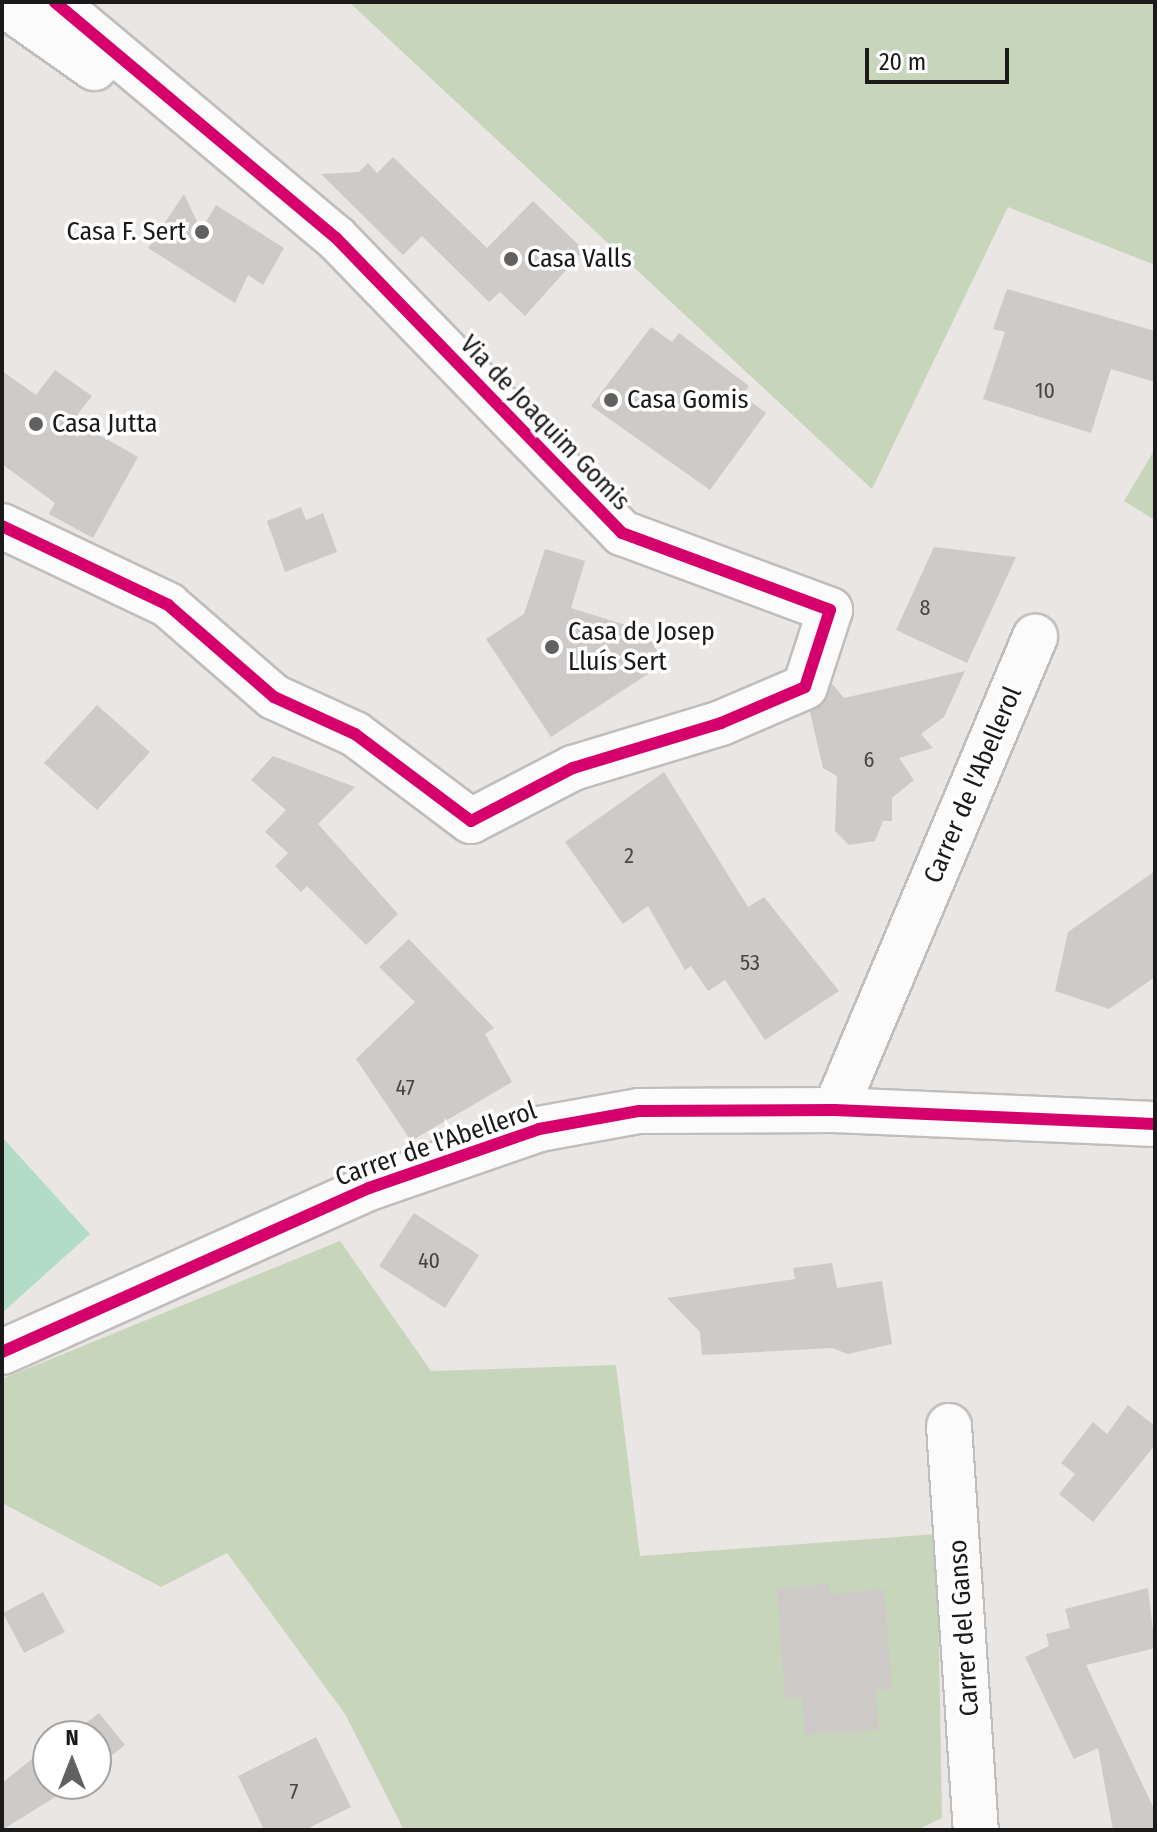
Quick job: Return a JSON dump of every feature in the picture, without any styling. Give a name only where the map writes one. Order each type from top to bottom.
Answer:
[{"type":"street","points":[[2,3],[89,67],[108,70],[120,61],[55,2]]},
{"type":"street","name":"Via de Joaquim Gomis","points":[[2,526],[168,605],[274,697],[355,734],[471,821],[573,768],[721,723],[805,687],[830,610],[622,533],[336,238],[120,61]]},
{"type":"street","name":"Carrer de l'Abellerol","points":[[835,1110],[1035,637]]},
{"type":"street","name":"Carrer de l'Abellerol","points":[[2,1352],[369,1188],[539,1129],[639,1111],[835,1110],[1155,1124]]},
{"type":"street","name":"Carrer del Ganso","points":[[949,1426],[976,1830]]},
{"type":"green space","points":[[349,2],[1155,2],[1155,265],[1008,207],[872,489]]},
{"type":"green space","points":[[1155,449],[1155,520],[1124,501]]},
{"type":"green space","points":[[2,1137],[90,1234],[2,1313]]},
{"type":"green space","points":[[340,1241],[431,1371],[616,1365],[640,1556],[937,1534],[942,1818],[917,1830],[404,1830],[345,1714],[227,1553],[161,1587],[2,1503],[2,1379]]},
{"type":"building","name":"Casa Valls","points":[[393,157],[487,248],[533,201],[584,250],[525,316],[500,292],[489,302],[422,236],[403,255],[321,174],[359,172],[368,163],[377,173]]},
{"type":"building","name":"Casa F. Sert","points":[[184,194],[201,230],[216,205],[284,248],[263,285],[248,275],[235,303],[148,248]]},
{"type":"building","points":[[1007,289],[1155,331],[1155,382],[1111,369],[1091,433],[983,399],[1005,332],[993,329]]},
{"type":"building","name":"Casa Gomis","points":[[651,327],[672,342],[679,333],[749,386],[742,395],[766,413],[710,490],[591,406]]},
{"type":"building","points":[[55,370],[92,396],[73,420],[138,457],[93,538],[49,514],[55,503],[2,464],[2,371],[36,395]]},
{"type":"building","points":[[301,507],[306,520],[323,513],[337,552],[285,572],[267,521]]},
{"type":"building","points":[[934,547],[1016,557],[967,663],[896,630]]},
{"type":"building","name":"Casa de Josep Lluís Sert","points":[[545,549],[585,561],[571,608],[645,631],[665,663],[551,737],[486,639],[524,614]]},
{"type":"building","points":[[965,671],[944,717],[921,734],[933,748],[899,758],[914,780],[892,798],[892,821],[883,821],[875,841],[849,845],[835,831],[837,776],[823,768],[810,712],[832,684],[844,698]]},
{"type":"building","points":[[97,705],[150,752],[97,810],[44,763]]},
{"type":"building","points":[[273,756],[355,787],[318,824],[398,914],[366,945],[307,886],[301,892],[275,866],[288,853],[265,832],[286,810],[251,780]]},
{"type":"building","points":[[664,772],[748,907],[764,897],[839,991],[765,1040],[725,980],[708,991],[691,966],[685,970],[648,906],[623,924],[565,842]]},
{"type":"building","points":[[1155,871],[1155,977],[1109,1009],[1055,991],[1068,932]]},
{"type":"building","points":[[409,939],[494,1028],[485,1034],[512,1082],[411,1141],[356,1059],[415,1002],[379,967]]},
{"type":"building","points":[[414,1213],[479,1255],[445,1308],[379,1266]]},
{"type":"building","points":[[832,1263],[837,1288],[882,1281],[892,1344],[848,1354],[832,1348],[702,1355],[700,1332],[667,1298],[795,1279],[793,1268]]},
{"type":"building","points":[[1128,1405],[1155,1426],[1155,1445],[1093,1522],[1059,1494],[1075,1474],[1061,1463],[1093,1422],[1107,1434]]},
{"type":"building","points":[[829,1584],[830,1594],[884,1589],[892,1689],[876,1691],[879,1730],[805,1735],[802,1697],[785,1698],[777,1589]]},
{"type":"building","points":[[1148,1588],[1155,1648],[1086,1665],[1155,1811],[1155,1830],[1113,1830],[1098,1748],[1074,1759],[1025,1657],[1049,1646],[1046,1634],[1070,1628],[1065,1609]]},
{"type":"building","points":[[43,1592],[65,1632],[24,1653],[3,1613]]},
{"type":"building","points":[[99,1713],[105,1720],[90,1720]]},
{"type":"building","points":[[112,1729],[125,1745],[112,1755]]},
{"type":"building","points":[[316,1737],[351,1807],[305,1830],[264,1830],[238,1776]]},
{"type":"building","points":[[32,1759],[32,1800],[50,1800],[2,1830],[2,1783]]},
{"type":"cycle path","points":[[2,526],[168,605],[274,697],[355,734],[471,821],[573,768],[721,723],[805,687],[830,610],[622,533],[336,238],[55,2]]},
{"type":"cycle path","points":[[2,1352],[369,1188],[539,1129],[639,1111],[835,1110],[1155,1124]]},
{"type":"place","name":"Casa F. Sert","points":[[202,232]]},
{"type":"place","name":"Casa Valls","points":[[511,259]]},
{"type":"place","name":"Casa Gomis","points":[[611,400]]},
{"type":"place","name":"Casa Jutta","points":[[36,424]]},
{"type":"place","name":"Casa de Josep Lluís Sert","points":[[552,647]]}]
